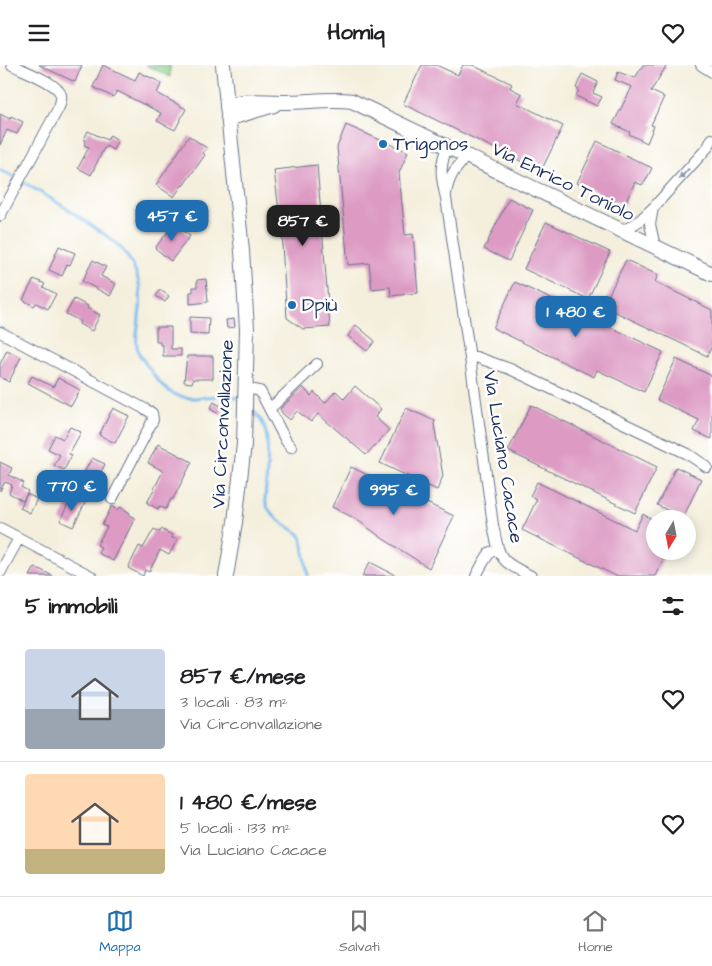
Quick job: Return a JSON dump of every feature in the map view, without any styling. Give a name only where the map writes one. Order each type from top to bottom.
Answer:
[{"type":"street","points":[[0,216],[62,99],[60,92],[54,86],[12,65]]},
{"type":"street","name":"Via Circonvallazione","points":[[223,65],[242,251],[247,329],[247,390],[244,444],[236,522],[226,576]]},
{"type":"street","points":[[701,65],[712,73]]},
{"type":"street","name":"Via Enrico Toniolo","points":[[225,85],[252,100]]},
{"type":"street","name":"Via Enrico Toniolo","points":[[284,102],[237,116],[228,112],[236,103],[252,100],[284,102],[339,99],[352,101],[712,274]]},
{"type":"street","points":[[620,230],[639,221],[653,208],[708,147],[712,139]]},
{"type":"street","name":"Via Luciano Cacace","points":[[447,147],[442,161],[441,178],[446,198],[470,358],[493,525],[498,550],[503,559],[511,567],[530,576]]},
{"type":"street","name":"Via Luciano Cacace","points":[[446,198],[449,180],[466,156]]},
{"type":"street","points":[[653,208],[650,224],[656,247]]},
{"type":"street","points":[[0,332],[152,413],[153,421],[112,499]]},
{"type":"street","name":"Via Luciano Cacace","points":[[470,358],[476,357],[510,369],[688,454],[707,467]]},
{"type":"street","points":[[269,408],[317,364]]},
{"type":"street","points":[[247,390],[260,391],[291,447]]},
{"type":"street","points":[[0,528],[91,576]]},
{"type":"street","points":[[0,573],[19,538]]},
{"type":"street","points":[[476,576],[490,552],[498,550]]},
{"type":"green space","points":[[146,65],[170,65],[170,77]]},
{"type":"building","points":[[39,65],[82,65],[75,82]]},
{"type":"building","points":[[103,65],[135,80],[139,72],[162,83],[157,93],[186,109],[175,130],[157,121],[161,113],[117,91],[113,97],[93,87]]},
{"type":"building","points":[[422,65],[436,65],[458,75],[463,65],[472,65],[512,84],[510,88],[522,94],[517,103],[563,126],[541,171],[403,104]]},
{"type":"building","points":[[643,65],[667,65],[651,91],[664,97],[651,125],[654,126],[647,143],[613,124],[632,87],[615,80],[618,72],[635,78]]},
{"type":"building","points":[[582,74],[598,82],[593,93],[602,97],[597,106],[576,96],[579,90],[576,88]]},
{"type":"building","points":[[0,114],[10,119],[11,116],[23,122],[17,134],[7,130],[0,145]]},
{"type":"building","points":[[346,125],[408,152],[399,173],[405,235],[413,234],[418,293],[391,296],[390,287],[372,289],[369,263],[348,265],[337,147]]},
{"type":"building","points":[[88,131],[107,140],[110,135],[118,140],[113,150],[106,146],[104,148],[91,175],[78,168],[89,147],[84,145],[86,140],[84,139]]},
{"type":"building","points":[[189,136],[207,148],[203,153],[205,155],[174,197],[156,185]]},
{"type":"building","points":[[597,141],[652,168],[642,185],[635,182],[624,205],[577,183]]},
{"type":"building","points":[[317,165],[330,327],[303,329],[287,318],[283,245],[274,170]]},
{"type":"building","points":[[509,198],[533,210],[509,261],[484,249]]},
{"type":"building","points":[[546,222],[610,252],[588,299],[524,269]]},
{"type":"building","points":[[174,224],[190,236],[171,261],[155,248]]},
{"type":"building","points":[[59,246],[75,253],[70,265],[67,264],[62,276],[49,270]]},
{"type":"building","points":[[93,260],[106,267],[101,276],[116,284],[110,296],[82,281]]},
{"type":"building","points":[[626,260],[658,275],[655,282],[712,310],[712,346],[707,356],[603,306]]},
{"type":"building","points":[[34,279],[45,284],[43,287],[56,294],[48,309],[36,303],[34,306],[23,300]]},
{"type":"building","points":[[206,279],[208,302],[190,304],[190,292],[193,292],[193,287],[197,287],[197,280]]},
{"type":"building","points":[[515,282],[663,352],[644,392],[597,370],[594,377],[493,328]]},
{"type":"building","points":[[160,290],[169,296],[165,302],[156,296]]},
{"type":"building","points":[[74,299],[100,315],[92,331],[79,324],[80,321],[66,314]]},
{"type":"building","points":[[190,317],[209,318],[208,335],[190,334]]},
{"type":"building","points":[[234,319],[235,327],[227,328],[226,320]]},
{"type":"building","points":[[356,325],[375,341],[367,351],[348,336]]},
{"type":"building","points":[[156,327],[171,327],[171,349],[181,349],[181,356],[163,356],[163,345],[160,345],[160,342],[156,342]]},
{"type":"building","points":[[7,350],[21,357],[9,382],[0,377],[0,364]]},
{"type":"building","points":[[187,356],[213,356],[213,379],[193,379],[192,383],[184,382]]},
{"type":"building","points":[[676,359],[712,376],[712,439],[694,431],[699,420],[657,400]]},
{"type":"building","points":[[32,376],[53,387],[58,378],[80,390],[71,406],[28,383]]},
{"type":"building","points":[[355,386],[381,409],[375,417],[389,430],[366,455],[318,414],[311,422],[297,411],[290,420],[280,409],[303,387],[311,396],[314,392],[325,403],[336,391],[344,399]]},
{"type":"building","points":[[214,402],[224,408],[221,415],[210,409]]},
{"type":"building","points":[[531,405],[657,467],[635,513],[508,451]]},
{"type":"building","points":[[113,408],[129,416],[115,443],[99,435]]},
{"type":"building","points":[[406,408],[435,421],[443,476],[437,490],[380,463]]},
{"type":"building","points":[[70,427],[81,432],[69,454],[72,455],[64,470],[54,465],[60,455],[48,449],[55,435],[63,439]]},
{"type":"building","points":[[158,444],[192,462],[166,509],[159,506],[158,509],[147,503],[163,471],[148,463]]},
{"type":"building","points":[[92,458],[105,464],[93,488],[79,482]]},
{"type":"building","points":[[0,462],[12,468],[9,475],[24,483],[21,487],[28,491],[23,501],[9,493],[12,485],[5,482],[0,491]]},
{"type":"building","points":[[351,467],[454,516],[429,568],[356,519],[332,507]]},
{"type":"building","points":[[676,467],[701,479],[687,510],[667,510],[657,505]]},
{"type":"building","points":[[537,482],[635,530],[643,514],[646,516],[646,560],[663,560],[655,576],[616,576],[522,530],[537,499],[530,496]]},
{"type":"building","points":[[27,494],[37,499],[30,513],[20,508]]},
{"type":"building","points":[[72,496],[85,503],[73,527],[60,521]]},
{"type":"building","points":[[112,506],[118,510],[120,507],[135,518],[113,561],[98,553],[101,547],[97,545],[107,527],[102,525]]},
{"type":"building","points":[[154,529],[160,532],[161,529],[177,540],[169,555],[160,550],[149,572],[145,570],[143,576],[128,568],[139,546],[143,548]]},
{"type":"building","points":[[370,562],[397,576],[362,576]]},
{"type":"building","points":[[35,567],[53,576],[30,576]]},
{"type":"waterway","points":[[0,170],[76,214],[111,239],[126,254],[136,273],[140,287],[137,340],[139,354],[167,390],[181,397],[225,396],[241,400]]},
{"type":"waterway","points":[[250,407],[264,426],[266,434],[268,462],[265,500],[267,506],[274,516],[299,534],[302,539],[308,576]]},
{"type":"place","name":"Trigonos","points":[[383,144]]},
{"type":"place","name":"Dpiù","points":[[292,305]]}]
